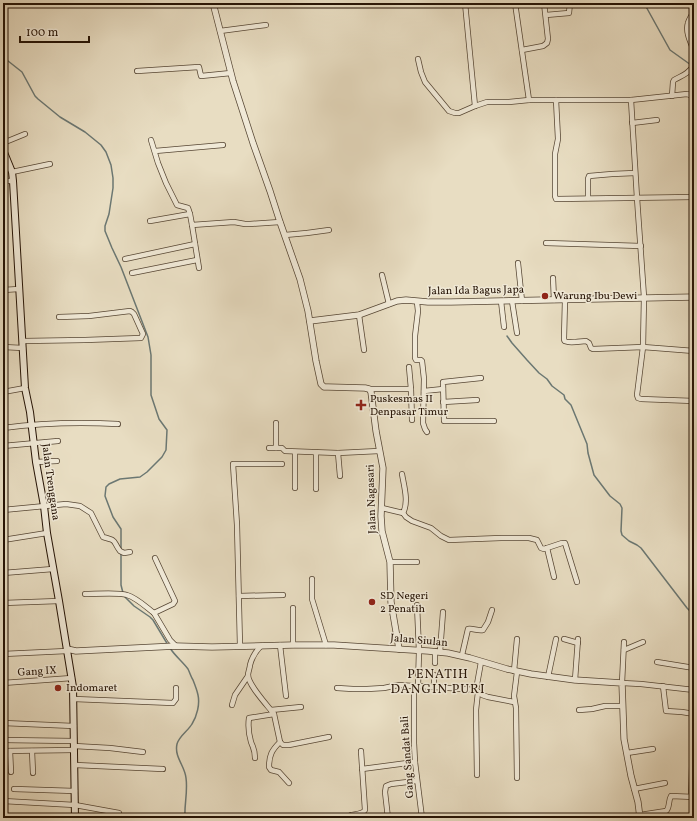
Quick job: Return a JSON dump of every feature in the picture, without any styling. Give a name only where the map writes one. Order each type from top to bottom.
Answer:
[{"type":"main road","name":"Jalan Trenggana","points":[[3,150],[8,168],[14,181],[25,388],[32,424],[47,534],[72,678],[74,699],[75,818]]},
{"type":"street","points":[[213,3],[231,73],[300,279],[308,311],[316,361],[322,386],[359,387],[369,389],[411,389]]},
{"type":"street","points":[[465,3],[475,106]]},
{"type":"street","points":[[516,3],[529,100]]},
{"type":"street","points":[[522,50],[543,46],[547,43],[548,39],[544,3]]},
{"type":"street","points":[[546,16],[569,13],[570,3]]},
{"type":"street","points":[[694,11],[687,27],[689,39],[694,51]]},
{"type":"street","points":[[220,31],[266,25]]},
{"type":"street","points":[[418,59],[425,82],[449,111],[455,113],[487,102],[529,100],[631,100],[687,94],[694,97]]},
{"type":"street","points":[[137,71],[199,67],[201,76],[231,73]]},
{"type":"street","points":[[672,96],[672,82],[686,74],[693,67]]},
{"type":"street","points":[[556,100],[558,139],[555,154],[555,198],[694,197]]},
{"type":"street","points":[[631,100],[644,297],[643,347],[637,395],[638,398],[694,401]]},
{"type":"street","points":[[632,123],[658,120]]},
{"type":"street","points":[[3,143],[25,134]]},
{"type":"street","points":[[151,140],[166,183],[177,205],[188,208],[199,268]]},
{"type":"street","points":[[155,151],[223,145]]},
{"type":"street","points":[[8,168],[50,164]]},
{"type":"street","points":[[588,198],[589,176],[635,173]]},
{"type":"street","points":[[3,181],[14,181]]},
{"type":"street","points":[[150,221],[190,214]]},
{"type":"street","points":[[192,225],[234,222],[250,224],[280,222]]},
{"type":"street","points":[[285,235],[329,230]]},
{"type":"street","points":[[546,243],[641,246]]},
{"type":"street","points":[[125,259],[195,244]]},
{"type":"street","points":[[132,273],[198,260]]},
{"type":"street","points":[[518,263],[522,300]]},
{"type":"street","points":[[382,275],[389,304]]},
{"type":"street","points":[[553,278],[554,300]]},
{"type":"street","points":[[3,290],[19,290]]},
{"type":"street","name":"Jalan Ida Bagus Japa","points":[[310,321],[359,315],[402,300],[417,302],[450,302],[694,297]]},
{"type":"street","points":[[565,300],[564,340],[566,342],[586,341],[589,342],[590,348],[593,349],[643,347],[694,351]]},
{"type":"street","points":[[501,301],[504,327]]},
{"type":"street","points":[[512,301],[517,333]]},
{"type":"street","points":[[417,302],[418,311],[415,336],[415,358],[422,361],[424,379],[423,423],[426,432]]},
{"type":"street","points":[[23,341],[141,338],[142,334],[134,314],[130,311],[85,317],[59,317]]},
{"type":"street","points":[[359,315],[364,350]]},
{"type":"street","points":[[3,347],[23,348]]},
{"type":"street","points":[[409,367],[412,420]]},
{"type":"street","points":[[481,378],[443,382],[444,421],[494,421]]},
{"type":"street","points":[[3,392],[25,388]]},
{"type":"street","name":"Jalan Nagasari","points":[[369,389],[371,392],[382,465],[382,532],[390,562],[392,602],[399,649]]},
{"type":"street","points":[[424,391],[443,389]]},
{"type":"street","points":[[444,402],[477,400]]},
{"type":"street","points":[[3,428],[32,424],[75,422],[118,424]]},
{"type":"street","points":[[276,423],[276,448]]},
{"type":"street","points":[[3,446],[58,441]]},
{"type":"street","points":[[269,448],[282,448],[284,451],[316,453],[379,451]]},
{"type":"street","points":[[295,452],[295,488]]},
{"type":"street","points":[[316,453],[316,489]]},
{"type":"street","points":[[338,453],[340,476]]},
{"type":"street","points":[[36,462],[57,461]]},
{"type":"street","points":[[243,646],[239,596],[233,464],[282,464]]},
{"type":"street","points":[[402,474],[406,503],[403,513]]},
{"type":"street","points":[[3,510],[66,504],[84,508],[93,515],[103,537],[114,540],[120,551],[130,552]]},
{"type":"street","points":[[382,508],[403,513],[406,518],[431,528],[449,540],[528,538],[537,540],[542,549],[565,543],[577,582]]},
{"type":"street","points":[[3,540],[47,534]]},
{"type":"street","points":[[547,548],[554,577]]},
{"type":"street","points":[[154,613],[173,604],[175,601],[155,558]]},
{"type":"street","points":[[390,562],[417,562]]},
{"type":"street","points":[[3,573],[53,569]]},
{"type":"street","points":[[312,578],[312,599],[326,645]]},
{"type":"street","points":[[85,594],[123,594],[132,597],[154,613],[170,640],[176,646]]},
{"type":"street","points":[[239,596],[283,594]]},
{"type":"street","points":[[3,603],[59,602]]},
{"type":"street","name":"Gang Sandat Bali","points":[[417,605],[419,651],[414,743],[416,781],[422,818]]},
{"type":"street","points":[[293,608],[293,645]]},
{"type":"street","points":[[462,655],[468,629],[479,631],[483,630],[488,622],[492,610]]},
{"type":"street","points":[[435,663],[438,652],[443,612]]},
{"type":"street","points":[[517,639],[514,689],[514,702],[516,708],[517,778]]},
{"type":"street","points":[[548,677],[556,639]]},
{"type":"street","points":[[564,639],[578,641],[575,680]]},
{"type":"street","points":[[624,642],[622,683],[624,739],[640,817],[666,812],[671,796],[693,797],[694,734]]},
{"type":"street","points":[[624,650],[643,642]]},
{"type":"street","points":[[280,645],[286,696]]},
{"type":"street","name":"Jalan Siulan","points":[[67,652],[176,646],[212,647],[280,645],[326,645],[399,649],[462,655],[481,662],[516,671],[548,677],[622,683]]},
{"type":"street","points":[[232,705],[235,695],[248,676],[254,653],[258,646]]},
{"type":"street","points":[[3,654],[67,652]]},
{"type":"street","points":[[476,775],[476,710],[481,662]]},
{"type":"street","points":[[657,662],[694,668]]},
{"type":"street","points":[[434,675],[434,687]]},
{"type":"street","points":[[248,676],[262,700],[273,712],[280,742],[283,745],[330,737]]},
{"type":"street","name":"Gang IX","points":[[3,682],[72,678]]},
{"type":"street","points":[[622,683],[694,690]]},
{"type":"street","points":[[337,688],[353,690],[384,688],[398,685],[434,687],[477,691],[488,697],[514,702]]},
{"type":"street","points":[[663,686],[666,711],[694,714]]},
{"type":"street","points":[[74,699],[173,703],[176,699],[176,688]]},
{"type":"street","points":[[579,710],[605,706],[622,706]]},
{"type":"street","points":[[255,758],[255,749],[250,738],[249,718],[301,707]]},
{"type":"street","points":[[3,723],[74,726]]},
{"type":"street","points":[[3,740],[143,752]]},
{"type":"street","points":[[280,742],[271,753],[269,767],[271,770],[279,772],[290,782]]},
{"type":"street","points":[[3,751],[32,751],[74,746]]},
{"type":"street","points":[[627,753],[653,749]]},
{"type":"street","points":[[10,751],[11,772]]},
{"type":"street","points":[[32,751],[33,773]]},
{"type":"street","points":[[351,815],[362,813],[365,810],[361,752]]},
{"type":"street","points":[[362,769],[415,762]]},
{"type":"street","points":[[75,765],[163,769]]},
{"type":"street","points":[[388,818],[385,792],[386,786],[416,781]]},
{"type":"street","points":[[634,789],[666,783]]},
{"type":"street","points":[[14,789],[75,791]]},
{"type":"street","points":[[3,801],[75,805],[119,813]]},
{"type":"waterway","points":[[644,3],[670,50],[691,65]]},
{"type":"waterway","points":[[3,57],[22,72],[38,99],[60,117],[85,132],[101,145],[106,152],[111,165],[113,188],[105,231],[121,267],[148,337],[151,355],[151,395],[159,419],[167,430],[166,450],[162,457],[147,472],[140,477],[120,479],[106,487],[105,496],[113,517],[121,529],[121,549]]},
{"type":"waterway","points":[[507,336],[539,373],[564,395],[565,399],[571,405],[587,444],[594,475],[610,496],[620,504],[622,508],[622,535],[641,548],[694,615]]},
{"type":"waterway","points":[[121,553],[121,585],[123,593]]},
{"type":"waterway","points":[[125,597],[134,606],[153,620],[168,645]]},
{"type":"waterway","points":[[170,648],[188,669],[199,699],[198,710],[194,721],[180,738],[176,749],[186,778],[187,788],[185,818]]},
{"type":"place","name":"Warung Ibu Dewi","points":[[545,296]]},
{"type":"place","name":"Puskesmas II Denpasar Timur","points":[[361,405]]},
{"type":"place","name":"SD Negeri 2 Penatih","points":[[372,602]]},
{"type":"place","name":"Indomaret","points":[[58,688]]},
{"type":"district","name":"PENATIH DANGIN PURI","points":[[438,682]]}]
